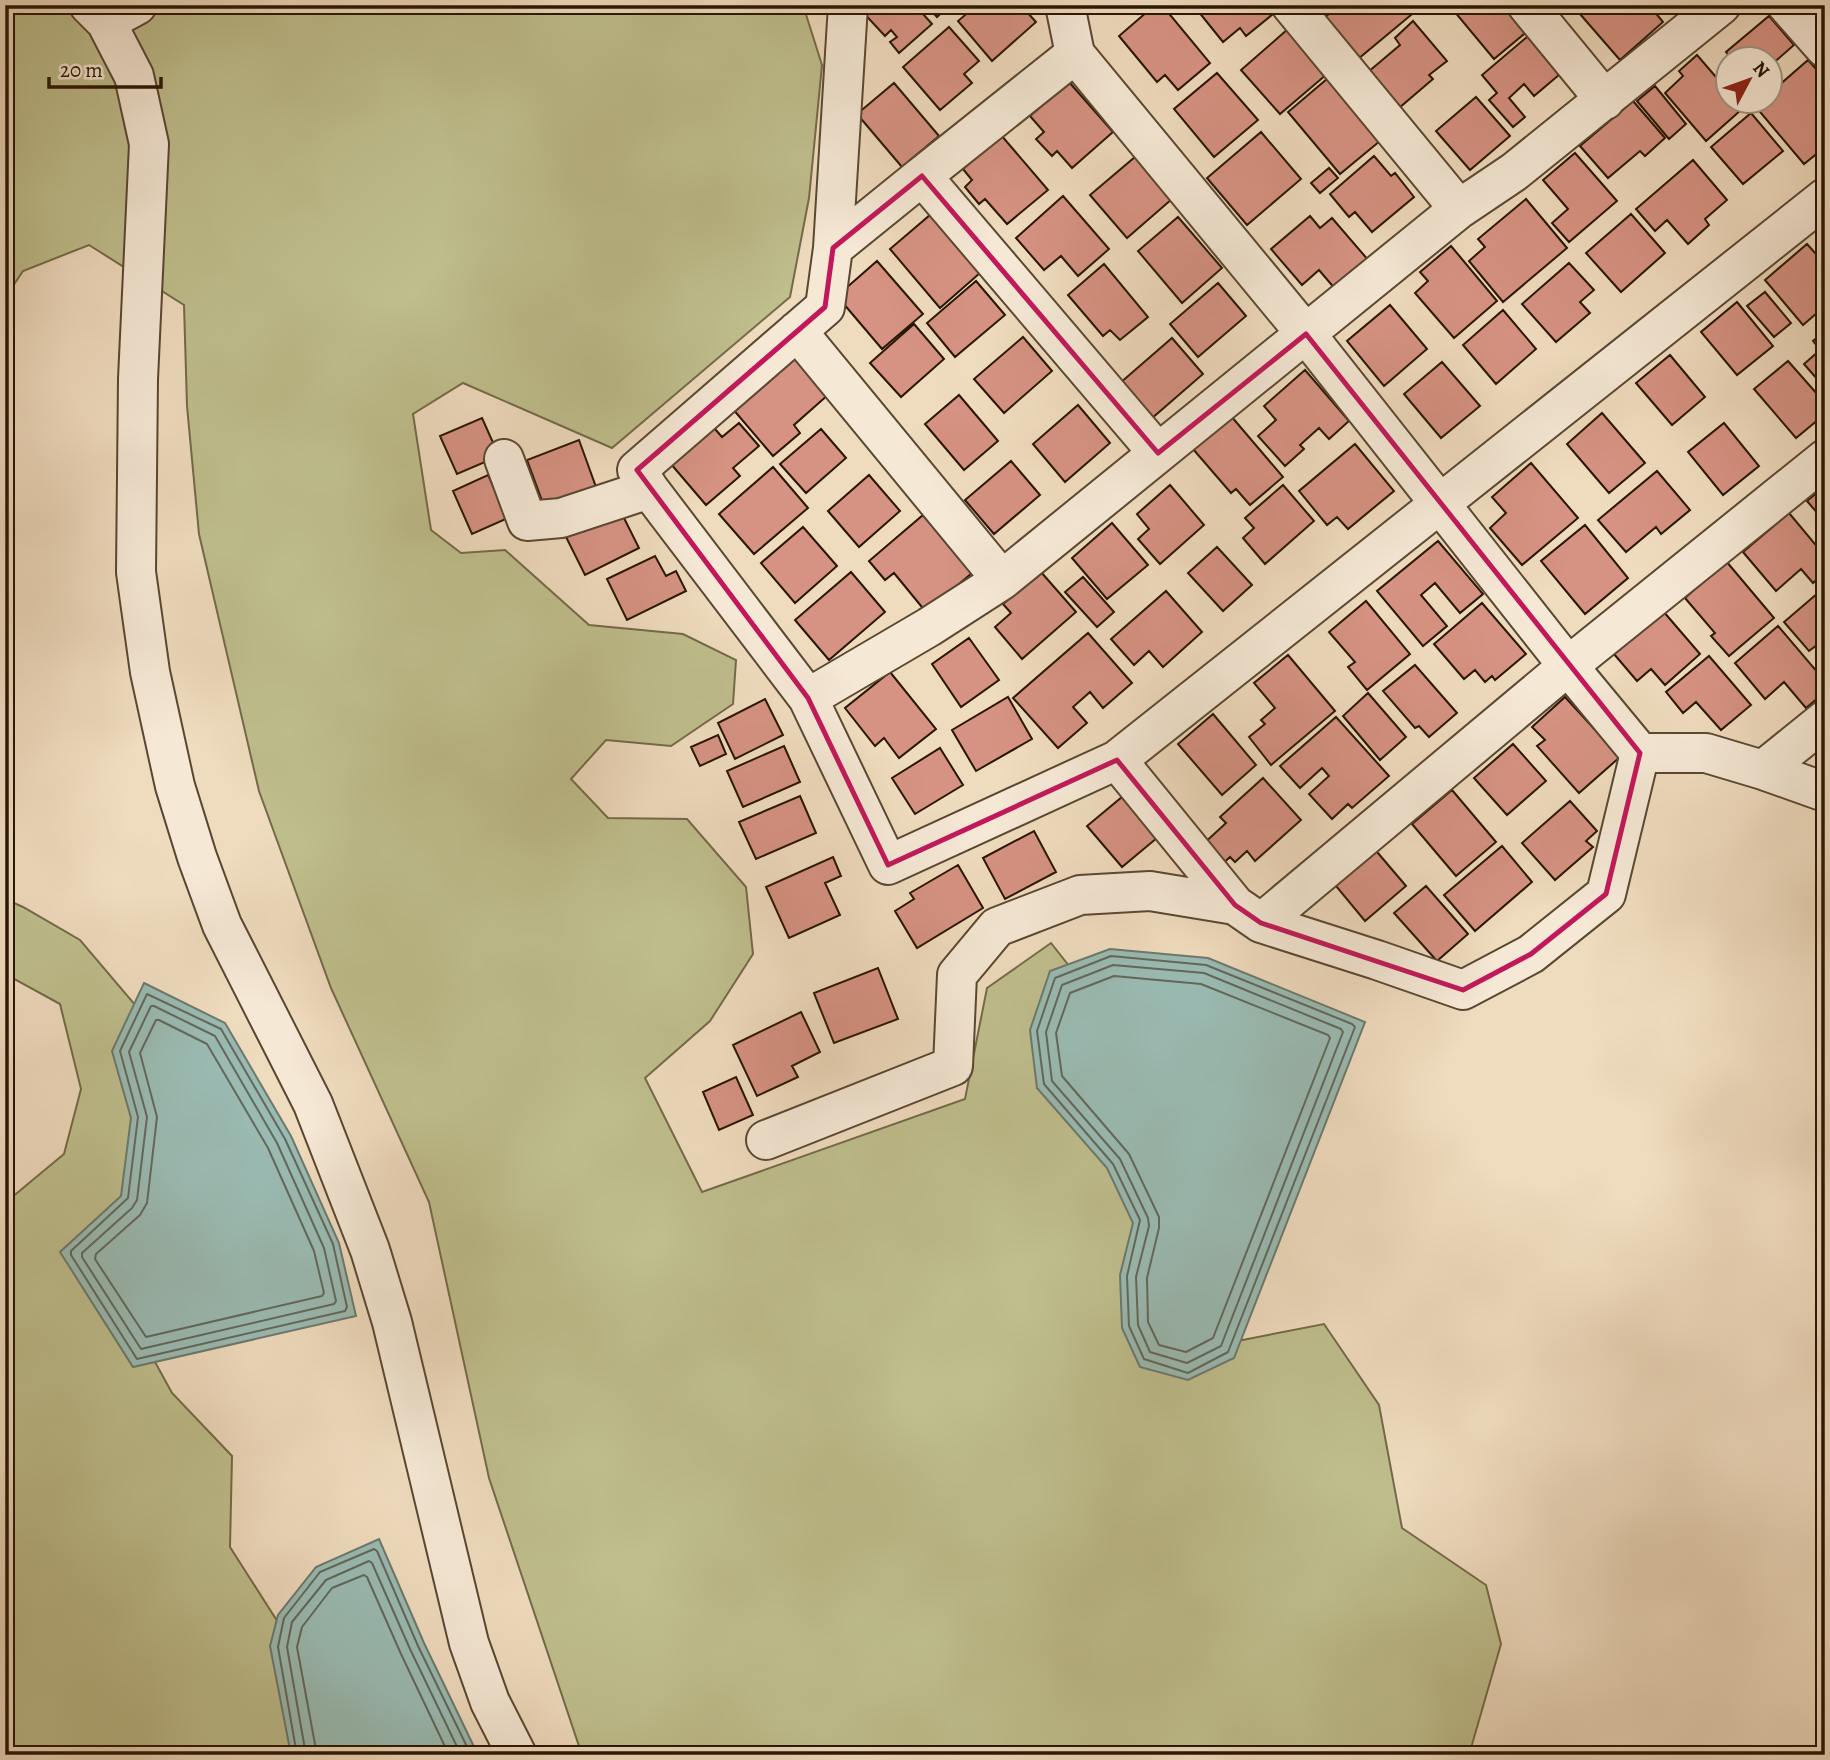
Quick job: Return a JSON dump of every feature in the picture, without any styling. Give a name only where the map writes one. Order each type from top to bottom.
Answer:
[{"type":"street","points":[[848,5],[833,248],[825,307],[637,470],[808,698],[888,865],[1117,760],[1825,198]]},
{"type":"street","points":[[1065,5],[1075,54],[1306,334],[1640,753]]},
{"type":"street","points":[[1292,5],[1459,209]]},
{"type":"street","points":[[1527,5],[1605,100]]},
{"type":"street","points":[[808,698],[929,627],[1002,580],[1459,209],[1514,172],[1721,5]]},
{"type":"street","points":[[1787,5],[1825,48]]},
{"type":"street","points":[[110,11],[134,76],[149,144],[138,379],[136,572],[150,672],[176,786],[197,857],[222,925],[313,1104],[370,1250],[392,1322],[469,1643],[490,1702],[517,1755]]},
{"type":"street","points":[[833,248],[1075,54]]},
{"type":"street","points":[[922,176],[1158,453]]},
{"type":"street","points":[[797,331],[1002,580]]},
{"type":"street","points":[[503,459],[527,521],[561,518],[649,489]]},
{"type":"street","points":[[1248,914],[1568,666],[1825,459]]},
{"type":"street","points":[[1763,769],[1825,720]]},
{"type":"street","points":[[1640,753],[1706,753],[1763,769],[1825,792]]},
{"type":"street","points":[[766,1140],[953,1066],[957,975],[997,927],[1080,895],[1150,891],[1248,914],[1463,990],[1531,954],[1606,894],[1640,753]]},
{"type":"street","points":[[1117,760],[1248,914]]},
{"type":"highlighted area","points":[[922,176],[1158,453],[1306,334],[1640,753],[1606,894],[1531,954],[1463,990],[1261,923],[1235,905],[1117,760],[888,865],[808,698],[637,470],[825,307],[833,248]]},
{"type":"shaded area","points":[[5,5],[803,5],[822,65],[809,198],[790,297],[612,448],[463,383],[413,414],[431,530],[461,553],[505,550],[589,625],[683,634],[736,660],[733,704],[671,746],[606,740],[571,779],[608,818],[687,819],[746,887],[753,954],[710,1021],[645,1078],[702,1192],[965,1099],[987,988],[1051,943],[1084,985],[1181,1352],[1324,1324],[1379,1405],[1402,1528],[1486,1585],[1501,1644],[1469,1755],[582,1755],[489,1478],[429,1202],[331,988],[259,791],[199,534],[187,406],[184,305],[89,245],[23,271],[5,298]]},
{"type":"shaded area","points":[[5,899],[80,940],[153,1026],[139,1212],[99,1260],[172,1393],[232,1456],[230,1547],[288,1638],[316,1755],[5,1755],[5,1203],[64,1154],[81,1089],[60,1004],[5,974]]},
{"type":"water","points":[[1110,949],[1208,958],[1365,1022],[1234,1358],[1188,1380],[1140,1367],[1122,1328],[1120,1275],[1133,1223],[1107,1168],[1037,1088],[1030,1030],[1050,971]]},
{"type":"water","points":[[144,983],[225,1023],[291,1136],[339,1243],[356,1316],[133,1367],[60,1252],[121,1196],[131,1118],[112,1051]]},
{"type":"water","points":[[379,1539],[424,1643],[478,1755],[291,1755],[270,1646],[278,1615],[316,1567]]},
{"type":"building","points":[[862,5],[915,5],[932,24],[899,53],[890,42],[897,37],[891,30],[885,36],[859,8]]},
{"type":"building","points":[[926,5],[950,5],[937,17]]},
{"type":"building","points":[[977,5],[1032,5],[1026,11],[1036,22],[992,61],[958,21]]},
{"type":"building","points":[[1130,5],[1148,5],[1138,14]]},
{"type":"building","points":[[1155,5],[1162,5],[1210,63],[1178,90],[1165,75],[1157,82],[1119,36]]},
{"type":"building","points":[[1195,5],[1274,5],[1278,10],[1246,36],[1240,28],[1223,42]]},
{"type":"building","points":[[1340,5],[1402,5],[1411,15],[1358,59],[1324,18]]},
{"type":"building","points":[[1449,5],[1510,5],[1530,29],[1494,59]]},
{"type":"building","points":[[1584,5],[1649,5],[1663,22],[1620,60],[1580,14],[1587,8]]},
{"type":"building","points":[[1769,16],[1794,45],[1784,54],[1784,46],[1733,46]]},
{"type":"building","points":[[1413,21],[1447,61],[1429,75],[1433,79],[1399,108],[1368,72],[1400,45],[1395,38]]},
{"type":"building","points":[[949,27],[979,61],[964,74],[972,83],[940,110],[903,67]]},
{"type":"building","points":[[1288,29],[1327,74],[1280,114],[1241,70]]},
{"type":"building","points":[[1534,31],[1566,69],[1534,96],[1524,84],[1509,98],[1525,117],[1513,127],[1489,100],[1497,93],[1482,75]]},
{"type":"building","points":[[1697,55],[1714,75],[1714,116],[1734,116],[1706,141],[1665,93],[1683,76],[1679,71]]},
{"type":"building","points":[[1808,60],[1825,79],[1825,147],[1804,164],[1763,116],[1784,116],[1784,81]]},
{"type":"building","points":[[1217,73],[1258,120],[1214,157],[1174,109]]},
{"type":"building","points":[[1327,79],[1380,141],[1340,174],[1288,112]]},
{"type":"building","points":[[1069,82],[1113,132],[1072,168],[1057,151],[1052,156],[1036,139],[1044,132],[1030,116]]},
{"type":"building","points":[[894,83],[939,136],[902,167],[857,114]]},
{"type":"building","points":[[1655,86],[1686,124],[1669,139],[1637,101]]},
{"type":"building","points":[[1476,97],[1510,136],[1470,170],[1436,131]]},
{"type":"building","points":[[1633,101],[1665,138],[1645,156],[1640,151],[1608,178],[1580,146]]},
{"type":"building","points":[[1747,116],[1754,116],[1783,151],[1743,184],[1711,147]]},
{"type":"building","points":[[1261,132],[1301,179],[1247,225],[1207,178]]},
{"type":"building","points":[[1001,135],[1048,190],[1007,224],[985,199],[979,204],[965,187],[972,180],[963,169]]},
{"type":"building","points":[[1575,153],[1617,201],[1569,242],[1552,223],[1568,209],[1543,180]]},
{"type":"building","points":[[1374,156],[1391,176],[1395,173],[1414,197],[1372,232],[1355,212],[1349,217],[1330,194]]},
{"type":"building","points":[[1135,157],[1172,199],[1127,238],[1090,195]]},
{"type":"building","points":[[1693,160],[1727,200],[1705,219],[1709,225],[1688,244],[1667,220],[1655,231],[1636,209]]},
{"type":"building","points":[[1329,168],[1338,178],[1320,193],[1311,183]]},
{"type":"building","points":[[1063,196],[1109,249],[1078,276],[1061,256],[1044,270],[1016,238]]},
{"type":"building","points":[[1526,199],[1567,248],[1503,302],[1469,261],[1485,247],[1478,239]]},
{"type":"building","points":[[1631,214],[1665,253],[1621,292],[1586,253]]},
{"type":"building","points":[[930,215],[980,273],[940,308],[890,249]]},
{"type":"building","points":[[1310,216],[1320,228],[1332,218],[1369,261],[1336,290],[1319,270],[1302,285],[1271,249]]},
{"type":"building","points":[[1178,217],[1222,268],[1182,303],[1138,251]]},
{"type":"building","points":[[1807,244],[1825,264],[1825,306],[1803,325],[1765,280]]},
{"type":"building","points":[[1451,246],[1497,301],[1454,338],[1415,293],[1428,281],[1420,272]]},
{"type":"building","points":[[877,261],[923,314],[882,349],[837,296]]},
{"type":"building","points":[[1569,263],[1594,290],[1580,302],[1590,313],[1556,342],[1522,304]]},
{"type":"building","points":[[1104,264],[1148,317],[1120,340],[1110,330],[1103,336],[1068,295]]},
{"type":"building","points":[[976,281],[1005,315],[955,357],[927,323]]},
{"type":"building","points":[[1218,283],[1246,316],[1198,357],[1170,324]]},
{"type":"building","points":[[1765,292],[1791,323],[1774,337],[1747,306]]},
{"type":"building","points":[[1737,302],[1773,346],[1737,375],[1701,332]]},
{"type":"building","points":[[1390,305],[1427,349],[1384,386],[1347,341]]},
{"type":"building","points":[[1503,310],[1536,349],[1496,384],[1463,345]]},
{"type":"building","points":[[914,324],[944,359],[901,397],[870,363]]},
{"type":"building","points":[[1825,331],[1825,388],[1804,364],[1820,350],[1813,341]]},
{"type":"building","points":[[1023,337],[1052,371],[1004,413],[974,379]]},
{"type":"building","points":[[1172,338],[1203,374],[1151,419],[1120,383]]},
{"type":"building","points":[[794,354],[829,394],[794,425],[800,433],[773,456],[732,408]]},
{"type":"building","points":[[1670,355],[1705,397],[1672,425],[1636,383]]},
{"type":"building","points":[[1788,361],[1825,403],[1825,414],[1796,438],[1754,389]]},
{"type":"building","points":[[1442,362],[1480,406],[1441,438],[1404,394]]},
{"type":"building","points":[[1305,370],[1349,421],[1329,439],[1319,428],[1300,445],[1304,449],[1285,466],[1258,436],[1276,420],[1264,406]]},
{"type":"building","points":[[959,395],[998,441],[964,470],[925,424]]},
{"type":"building","points":[[1078,405],[1110,443],[1065,482],[1033,444]]},
{"type":"building","points":[[1602,413],[1645,463],[1609,493],[1567,444]]},
{"type":"building","points":[[1231,416],[1283,477],[1250,505],[1236,489],[1231,493],[1193,449]]},
{"type":"building","points":[[482,418],[499,456],[457,474],[440,436]]},
{"type":"building","points":[[708,421],[722,437],[739,423],[759,446],[733,468],[740,476],[706,505],[665,457]]},
{"type":"building","points":[[1724,423],[1759,466],[1723,495],[1688,452]]},
{"type":"building","points":[[821,429],[846,458],[806,493],[780,464]]},
{"type":"building","points":[[579,440],[596,487],[544,506],[527,460]]},
{"type":"building","points":[[1355,444],[1394,491],[1348,529],[1337,517],[1327,525],[1299,491]]},
{"type":"building","points":[[1011,461],[1040,495],[994,534],[965,500]]},
{"type":"building","points":[[1531,463],[1578,518],[1522,565],[1490,528],[1506,513],[1492,497]]},
{"type":"building","points":[[773,467],[808,508],[754,554],[719,514]]},
{"type":"building","points":[[1657,471],[1690,510],[1661,534],[1656,527],[1626,552],[1598,520]]},
{"type":"building","points":[[488,475],[508,518],[472,534],[453,491]]},
{"type":"building","points":[[869,475],[900,511],[859,547],[828,511]]},
{"type":"building","points":[[1170,485],[1204,525],[1160,564],[1138,539],[1149,529],[1137,514]]},
{"type":"building","points":[[1283,485],[1314,521],[1265,564],[1243,538],[1254,528],[1245,518]]},
{"type":"building","points":[[1825,486],[1825,522],[1807,501]]},
{"type":"building","points":[[618,506],[639,548],[585,575],[564,533]]},
{"type":"building","points":[[1789,513],[1825,556],[1825,572],[1813,583],[1801,569],[1776,591],[1743,552]]},
{"type":"building","points":[[923,515],[972,573],[926,612],[894,573],[885,580],[869,561]]},
{"type":"building","points":[[1112,523],[1148,565],[1107,599],[1072,558]]},
{"type":"building","points":[[1585,525],[1628,578],[1585,614],[1541,561]]},
{"type":"building","points":[[803,527],[837,566],[795,603],[761,563]]},
{"type":"building","points":[[1438,541],[1483,594],[1460,613],[1435,583],[1421,595],[1447,626],[1423,646],[1377,591]]},
{"type":"building","points":[[1217,547],[1252,585],[1223,611],[1188,573]]},
{"type":"building","points":[[655,556],[666,576],[676,571],[686,591],[627,620],[607,579]]},
{"type":"building","points":[[1726,561],[1774,618],[1729,656],[1711,636],[1715,633],[1685,598]]},
{"type":"building","points":[[851,572],[885,612],[829,660],[795,620]]},
{"type":"building","points":[[1041,572],[1076,612],[1022,659],[995,627],[1011,613],[1003,604]]},
{"type":"building","points":[[1083,577],[1114,612],[1097,627],[1065,592]]},
{"type":"building","points":[[1825,587],[1825,639],[1809,651],[1784,622]]},
{"type":"building","points":[[1166,591],[1202,632],[1163,667],[1149,651],[1134,665],[1111,639]]},
{"type":"building","points":[[1366,601],[1410,654],[1367,690],[1348,667],[1355,662],[1329,632]]},
{"type":"building","points":[[1482,603],[1526,654],[1495,680],[1492,676],[1485,682],[1475,670],[1464,679],[1434,644]]},
{"type":"building","points":[[1663,611],[1700,654],[1665,685],[1651,669],[1637,681],[1614,654]]},
{"type":"building","points":[[1778,626],[1825,681],[1825,692],[1806,708],[1784,682],[1765,699],[1735,663]]},
{"type":"building","points":[[1088,633],[1132,683],[1103,708],[1090,692],[1073,707],[1087,723],[1058,748],[1013,698]]},
{"type":"building","points":[[969,638],[999,680],[961,707],[932,664]]},
{"type":"building","points":[[1288,655],[1335,711],[1271,765],[1249,737],[1265,724],[1261,720],[1275,708],[1254,683]]},
{"type":"building","points":[[1709,656],[1751,705],[1721,730],[1696,702],[1683,713],[1666,692]]},
{"type":"building","points":[[1415,665],[1457,713],[1429,737],[1419,726],[1415,728],[1383,691]]},
{"type":"building","points":[[890,672],[936,729],[899,758],[884,738],[875,746],[845,708]]},
{"type":"building","points":[[1368,693],[1406,737],[1380,760],[1343,716]]},
{"type":"building","points":[[1008,697],[1032,739],[976,771],[952,730]]},
{"type":"building","points":[[1565,697],[1620,757],[1579,793],[1537,746],[1545,740],[1532,727]]},
{"type":"building","points":[[765,699],[783,735],[735,759],[718,723]]},
{"type":"building","points":[[1213,714],[1256,765],[1222,795],[1178,744]]},
{"type":"building","points":[[1336,717],[1389,776],[1352,808],[1348,804],[1332,819],[1309,794],[1329,776],[1322,768],[1300,788],[1280,766]]},
{"type":"building","points":[[718,735],[726,754],[700,766],[691,747]]},
{"type":"building","points":[[1513,744],[1546,781],[1507,815],[1474,778]]},
{"type":"building","points":[[784,746],[800,782],[743,807],[727,771]]},
{"type":"building","points":[[940,748],[963,785],[915,814],[892,778]]},
{"type":"building","points":[[1263,778],[1301,820],[1255,861],[1247,851],[1235,862],[1230,857],[1218,868],[1200,847],[1226,823],[1220,817]]},
{"type":"building","points":[[1452,790],[1496,842],[1456,876],[1412,824]]},
{"type":"building","points":[[800,796],[816,833],[756,859],[739,822]]},
{"type":"building","points":[[1122,797],[1157,838],[1122,867],[1087,826]]},
{"type":"building","points":[[1570,801],[1597,831],[1586,841],[1593,847],[1555,880],[1522,843]]},
{"type":"building","points":[[1034,831],[1056,872],[1005,899],[983,858]]},
{"type":"building","points":[[1372,846],[1406,886],[1365,921],[1331,880]]},
{"type":"building","points":[[1502,846],[1532,882],[1475,931],[1444,895]]},
{"type":"building","points":[[833,857],[841,876],[825,883],[840,915],[789,938],[766,887]]},
{"type":"building","points":[[958,865],[983,908],[917,948],[895,911],[914,899],[910,893]]},
{"type":"building","points":[[1426,886],[1468,934],[1437,961],[1394,913]]},
{"type":"building","points":[[878,968],[898,1019],[834,1043],[814,993]]},
{"type":"building","points":[[801,1012],[820,1052],[792,1066],[798,1077],[757,1096],[733,1045]]},
{"type":"building","points":[[736,1077],[753,1115],[719,1130],[703,1092]]},
{"type":"building","points":[[1825,1275],[1825,1308],[1816,1306]]}]
